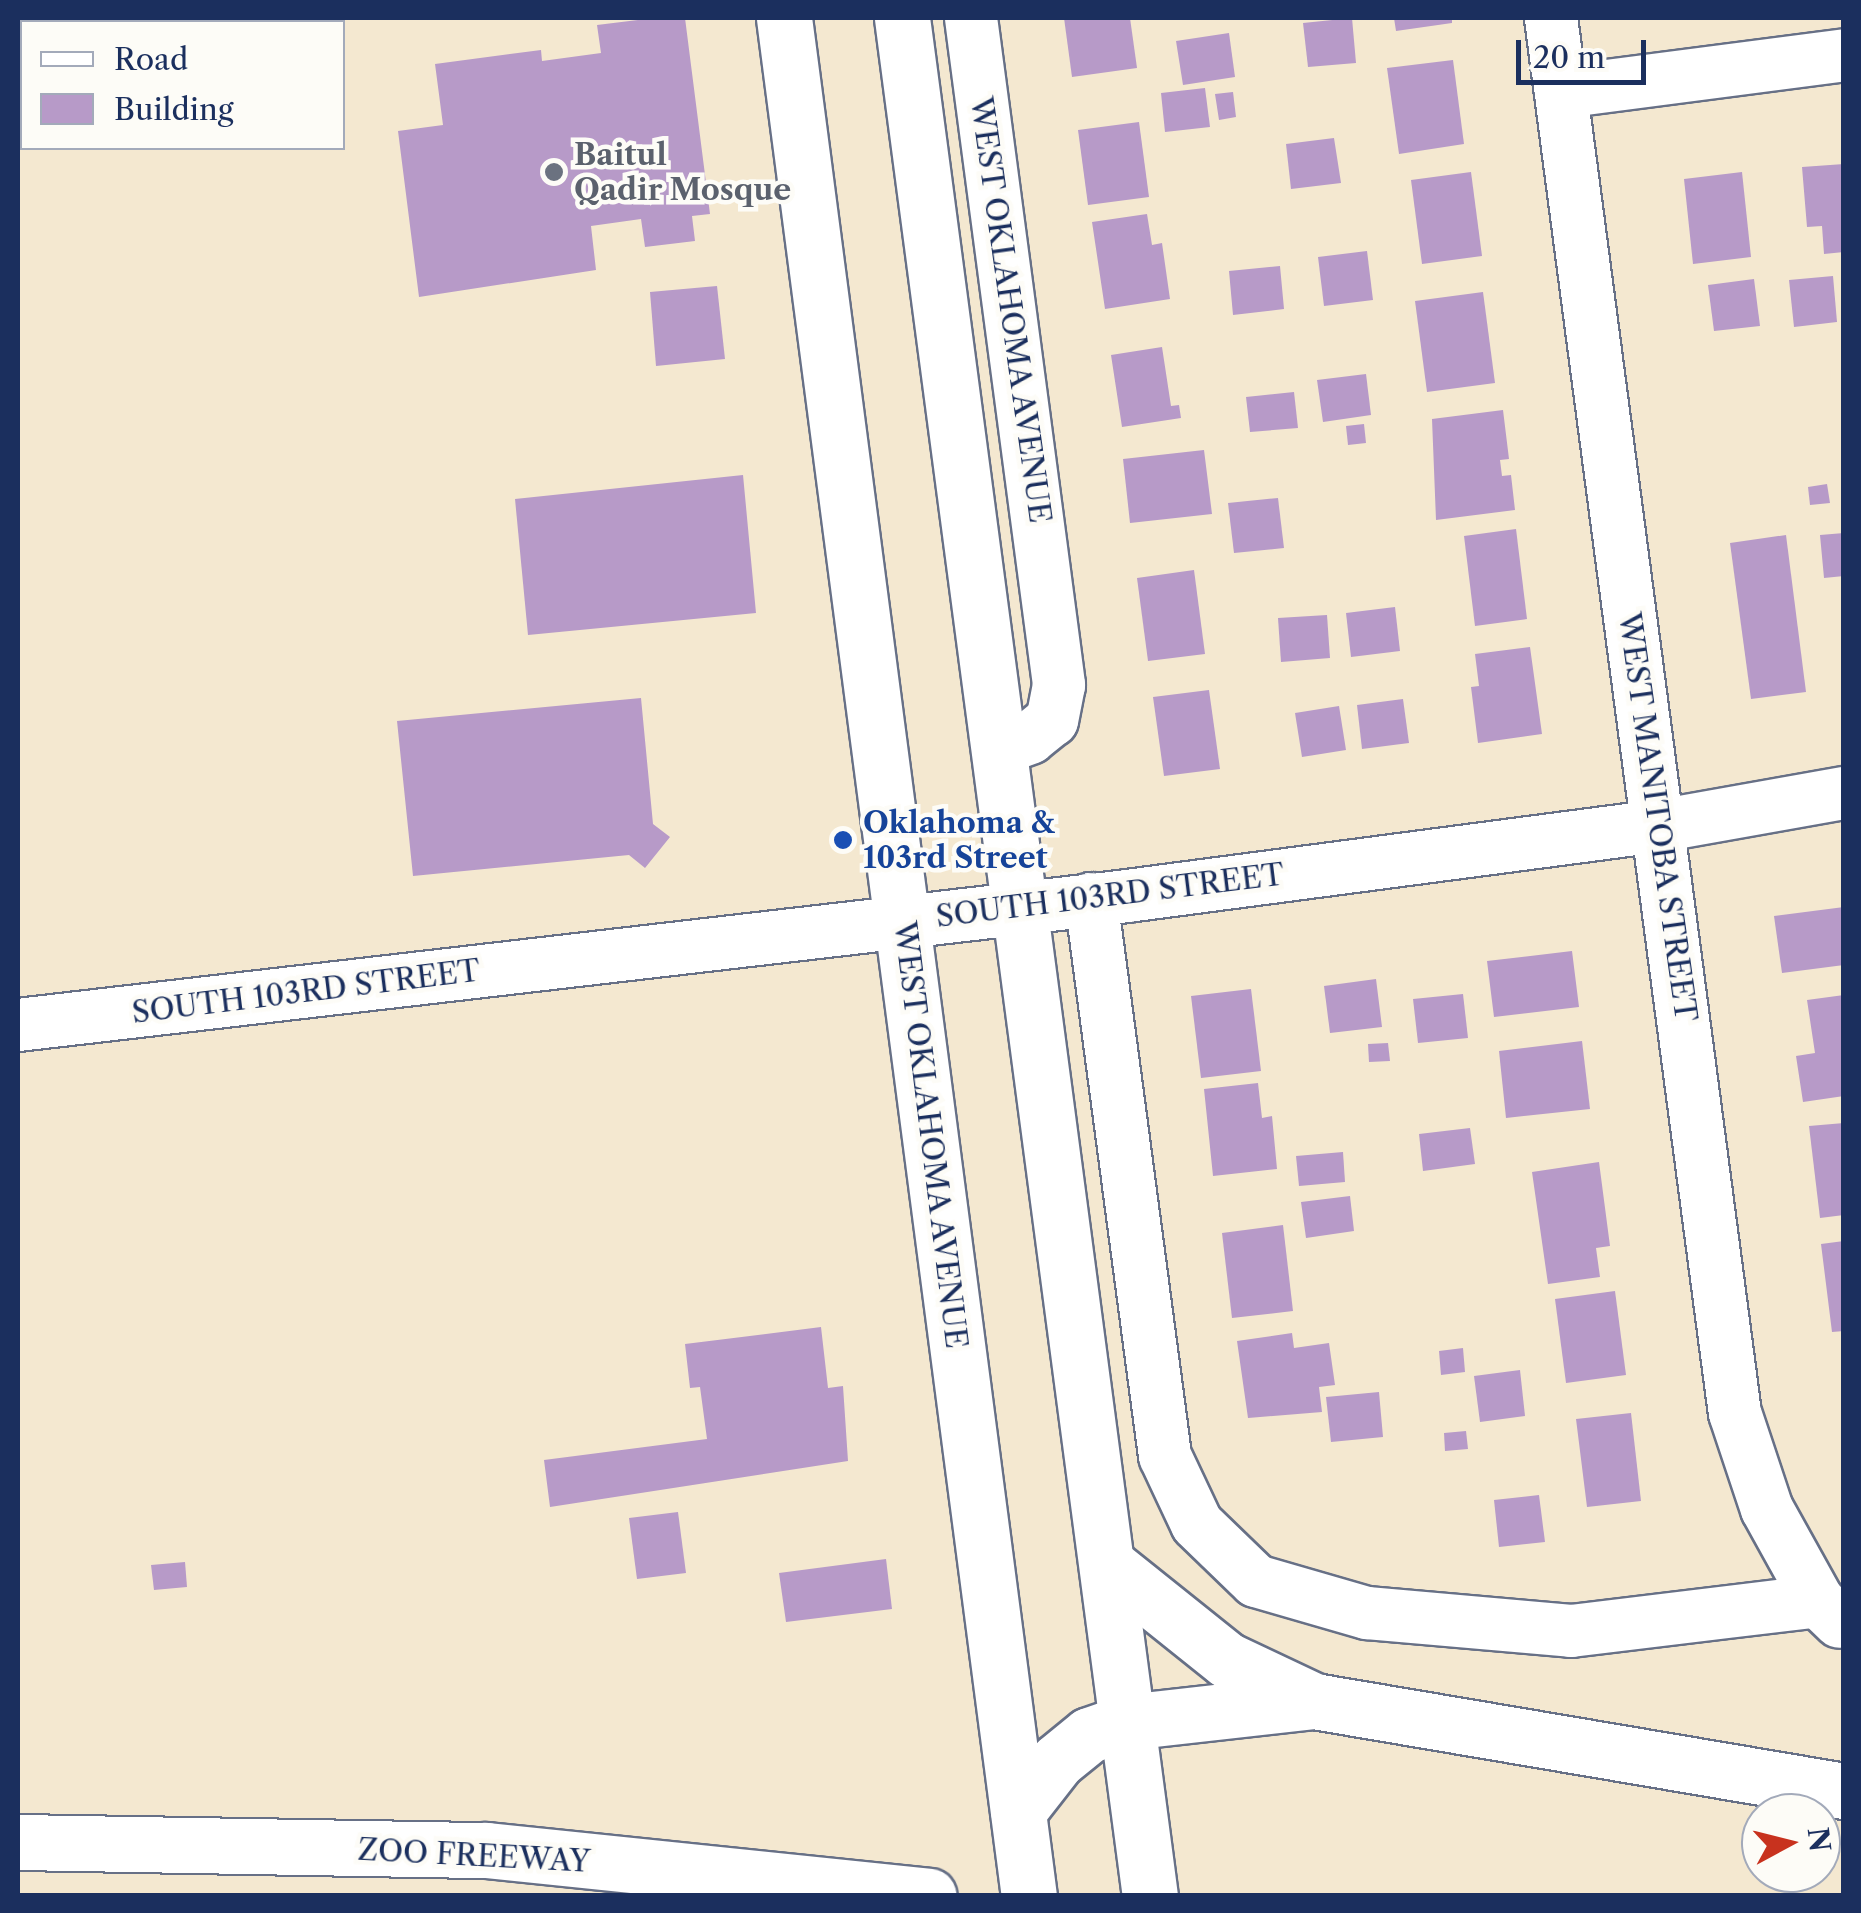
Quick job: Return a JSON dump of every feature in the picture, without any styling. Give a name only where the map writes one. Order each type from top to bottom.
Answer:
[{"type":"main road","name":"WEST OKLAHOMA AVENUE","points":[[784,18],[1029,1896]]},
{"type":"main road","points":[[902,18],[1150,1896]]},
{"type":"main road","points":[[1107,1564],[1227,1660],[1314,1701],[1844,1791]]},
{"type":"main road","points":[[1018,1811],[1057,1760],[1088,1735],[1126,1722],[1314,1701]]},
{"type":"main road","name":"ZOO FREEWAY","points":[[18,1842],[486,1850],[914,1894]]},
{"type":"street","name":"WEST OKLAHOMA AVENUE","points":[[971,18],[1059,685],[1052,720],[1030,738],[999,749]]},
{"type":"street","name":"WEST MANITOBA STREET","points":[[1551,18],[1735,1413],[1768,1509],[1831,1613]]},
{"type":"street","points":[[1561,92],[1844,55]]},
{"type":"street","name":"SOUTH 103RD STREET","points":[[18,1025],[902,922],[1019,904],[1091,899],[1658,826],[1844,794]]},
{"type":"street","points":[[1091,899],[1164,1456],[1197,1524],[1256,1580],[1368,1613],[1571,1631],[1831,1613]]},
{"type":"building","name":"Baitul Qadir Mosque","points":[[685,18],[710,214],[692,216],[695,241],[645,247],[641,219],[591,226],[596,270],[419,297],[398,131],[443,125],[435,64],[541,50],[542,61],[601,53],[597,25]]},
{"type":"building","points":[[1064,18],[1130,18],[1137,68],[1072,77]]},
{"type":"building","points":[[1352,18],[1356,63],[1308,67],[1303,23]]},
{"type":"building","points":[[1394,18],[1452,18],[1452,23],[1396,31]]},
{"type":"building","points":[[1229,33],[1235,77],[1183,85],[1176,41]]},
{"type":"building","points":[[1453,60],[1464,144],[1399,154],[1387,68]]},
{"type":"building","points":[[1205,88],[1210,127],[1165,132],[1161,93]]},
{"type":"building","points":[[1233,92],[1236,117],[1219,120],[1215,94]]},
{"type":"building","points":[[1139,122],[1149,197],[1088,205],[1078,130]]},
{"type":"building","points":[[1334,138],[1341,183],[1291,189],[1286,144]]},
{"type":"building","points":[[1844,164],[1844,252],[1824,254],[1822,226],[1807,227],[1802,167]]},
{"type":"building","points":[[1471,172],[1482,256],[1422,264],[1411,180]]},
{"type":"building","points":[[1742,172],[1751,257],[1693,264],[1684,179]]},
{"type":"building","points":[[1147,214],[1152,245],[1162,243],[1170,299],[1105,309],[1092,222]]},
{"type":"building","points":[[1367,251],[1373,300],[1324,306],[1318,257]]},
{"type":"building","points":[[1280,266],[1284,309],[1233,315],[1229,271]]},
{"type":"building","points":[[1833,276],[1837,322],[1794,327],[1789,280]]},
{"type":"building","points":[[1754,279],[1760,326],[1714,331],[1708,285]]},
{"type":"building","points":[[717,286],[725,359],[656,366],[650,292]]},
{"type":"building","points":[[1483,292],[1495,383],[1427,392],[1415,301]]},
{"type":"building","points":[[1162,347],[1171,406],[1179,405],[1181,418],[1122,427],[1111,355]]},
{"type":"building","points":[[1366,374],[1371,415],[1323,422],[1317,380]]},
{"type":"building","points":[[1294,392],[1298,428],[1250,432],[1246,397]]},
{"type":"building","points":[[1503,410],[1509,459],[1500,460],[1502,476],[1511,475],[1515,510],[1436,520],[1432,419]]},
{"type":"building","points":[[1364,424],[1366,443],[1348,445],[1346,426]]},
{"type":"building","points":[[1204,450],[1212,514],[1130,523],[1123,459]]},
{"type":"building","points":[[743,475],[756,613],[528,635],[515,499]]},
{"type":"building","points":[[1827,484],[1830,503],[1810,505],[1808,487]]},
{"type":"building","points":[[1278,498],[1284,548],[1234,553],[1228,503]]},
{"type":"building","points":[[1516,529],[1527,619],[1475,626],[1464,536]]},
{"type":"building","points":[[1844,533],[1844,576],[1824,578],[1820,535]]},
{"type":"building","points":[[1786,535],[1806,692],[1751,699],[1730,543]]},
{"type":"building","points":[[1194,570],[1205,654],[1148,661],[1137,578]]},
{"type":"building","points":[[1395,607],[1400,651],[1351,657],[1346,613]]},
{"type":"building","points":[[1327,615],[1330,658],[1281,662],[1278,618]]},
{"type":"building","points":[[1530,647],[1542,734],[1478,743],[1471,687],[1479,686],[1475,654]]},
{"type":"building","points":[[1209,690],[1220,769],[1164,776],[1153,697]]},
{"type":"building","points":[[641,698],[653,824],[670,837],[645,868],[629,855],[413,876],[397,721]]},
{"type":"building","points":[[1403,699],[1409,743],[1362,749],[1357,705]]},
{"type":"building","points":[[1339,706],[1346,750],[1302,757],[1295,713]]},
{"type":"building","points":[[1844,907],[1844,965],[1782,973],[1774,916]]},
{"type":"building","points":[[1572,951],[1579,1007],[1494,1017],[1487,961]]},
{"type":"building","points":[[1376,979],[1382,1027],[1330,1033],[1324,986]]},
{"type":"building","points":[[1251,989],[1261,1071],[1201,1078],[1191,996]]},
{"type":"building","points":[[1463,994],[1468,1038],[1418,1043],[1413,999]]},
{"type":"building","points":[[1844,995],[1844,1096],[1803,1102],[1796,1056],[1815,1053],[1807,1000]]},
{"type":"building","points":[[1582,1041],[1590,1109],[1506,1118],[1499,1051]]},
{"type":"building","points":[[1388,1043],[1390,1061],[1369,1062],[1368,1044]]},
{"type":"building","points":[[1258,1083],[1262,1118],[1272,1116],[1277,1169],[1213,1176],[1204,1089]]},
{"type":"building","points":[[1844,1123],[1844,1215],[1820,1218],[1809,1126]]},
{"type":"building","points":[[1470,1128],[1475,1164],[1423,1171],[1419,1134]]},
{"type":"building","points":[[1343,1152],[1345,1182],[1299,1186],[1296,1156]]},
{"type":"building","points":[[1599,1162],[1610,1246],[1596,1248],[1600,1277],[1548,1284],[1532,1172]]},
{"type":"building","points":[[1350,1196],[1354,1231],[1306,1238],[1301,1202]]},
{"type":"building","points":[[1283,1225],[1293,1311],[1232,1318],[1222,1233]]},
{"type":"building","points":[[1844,1241],[1844,1331],[1832,1332],[1821,1244]]},
{"type":"building","points":[[1615,1291],[1626,1375],[1566,1383],[1555,1299]]},
{"type":"building","points":[[821,1327],[828,1388],[843,1386],[848,1461],[550,1507],[544,1460],[707,1439],[700,1387],[690,1388],[685,1344]]},
{"type":"building","points":[[1292,1333],[1294,1348],[1329,1343],[1335,1385],[1319,1387],[1322,1412],[1248,1418],[1237,1341]]},
{"type":"building","points":[[1463,1348],[1465,1372],[1441,1375],[1439,1351]]},
{"type":"building","points":[[1520,1370],[1525,1416],[1480,1422],[1474,1376]]},
{"type":"building","points":[[1379,1392],[1383,1437],[1331,1442],[1326,1397]]},
{"type":"building","points":[[1631,1413],[1641,1501],[1587,1507],[1576,1419]]},
{"type":"building","points":[[1466,1431],[1468,1449],[1445,1451],[1444,1433]]},
{"type":"building","points":[[1539,1495],[1545,1542],[1499,1547],[1494,1500]]},
{"type":"building","points":[[678,1512],[686,1573],[637,1579],[629,1518]]},
{"type":"building","points":[[886,1559],[892,1609],[786,1622],[779,1573]]},
{"type":"building","points":[[185,1562],[187,1587],[154,1590],[151,1565]]},
{"type":"place","name":"Baitul Qadir Mosque","points":[[554,172]]},
{"type":"place","name":"Oklahoma & 103rd Street","points":[[843,840]]}]
